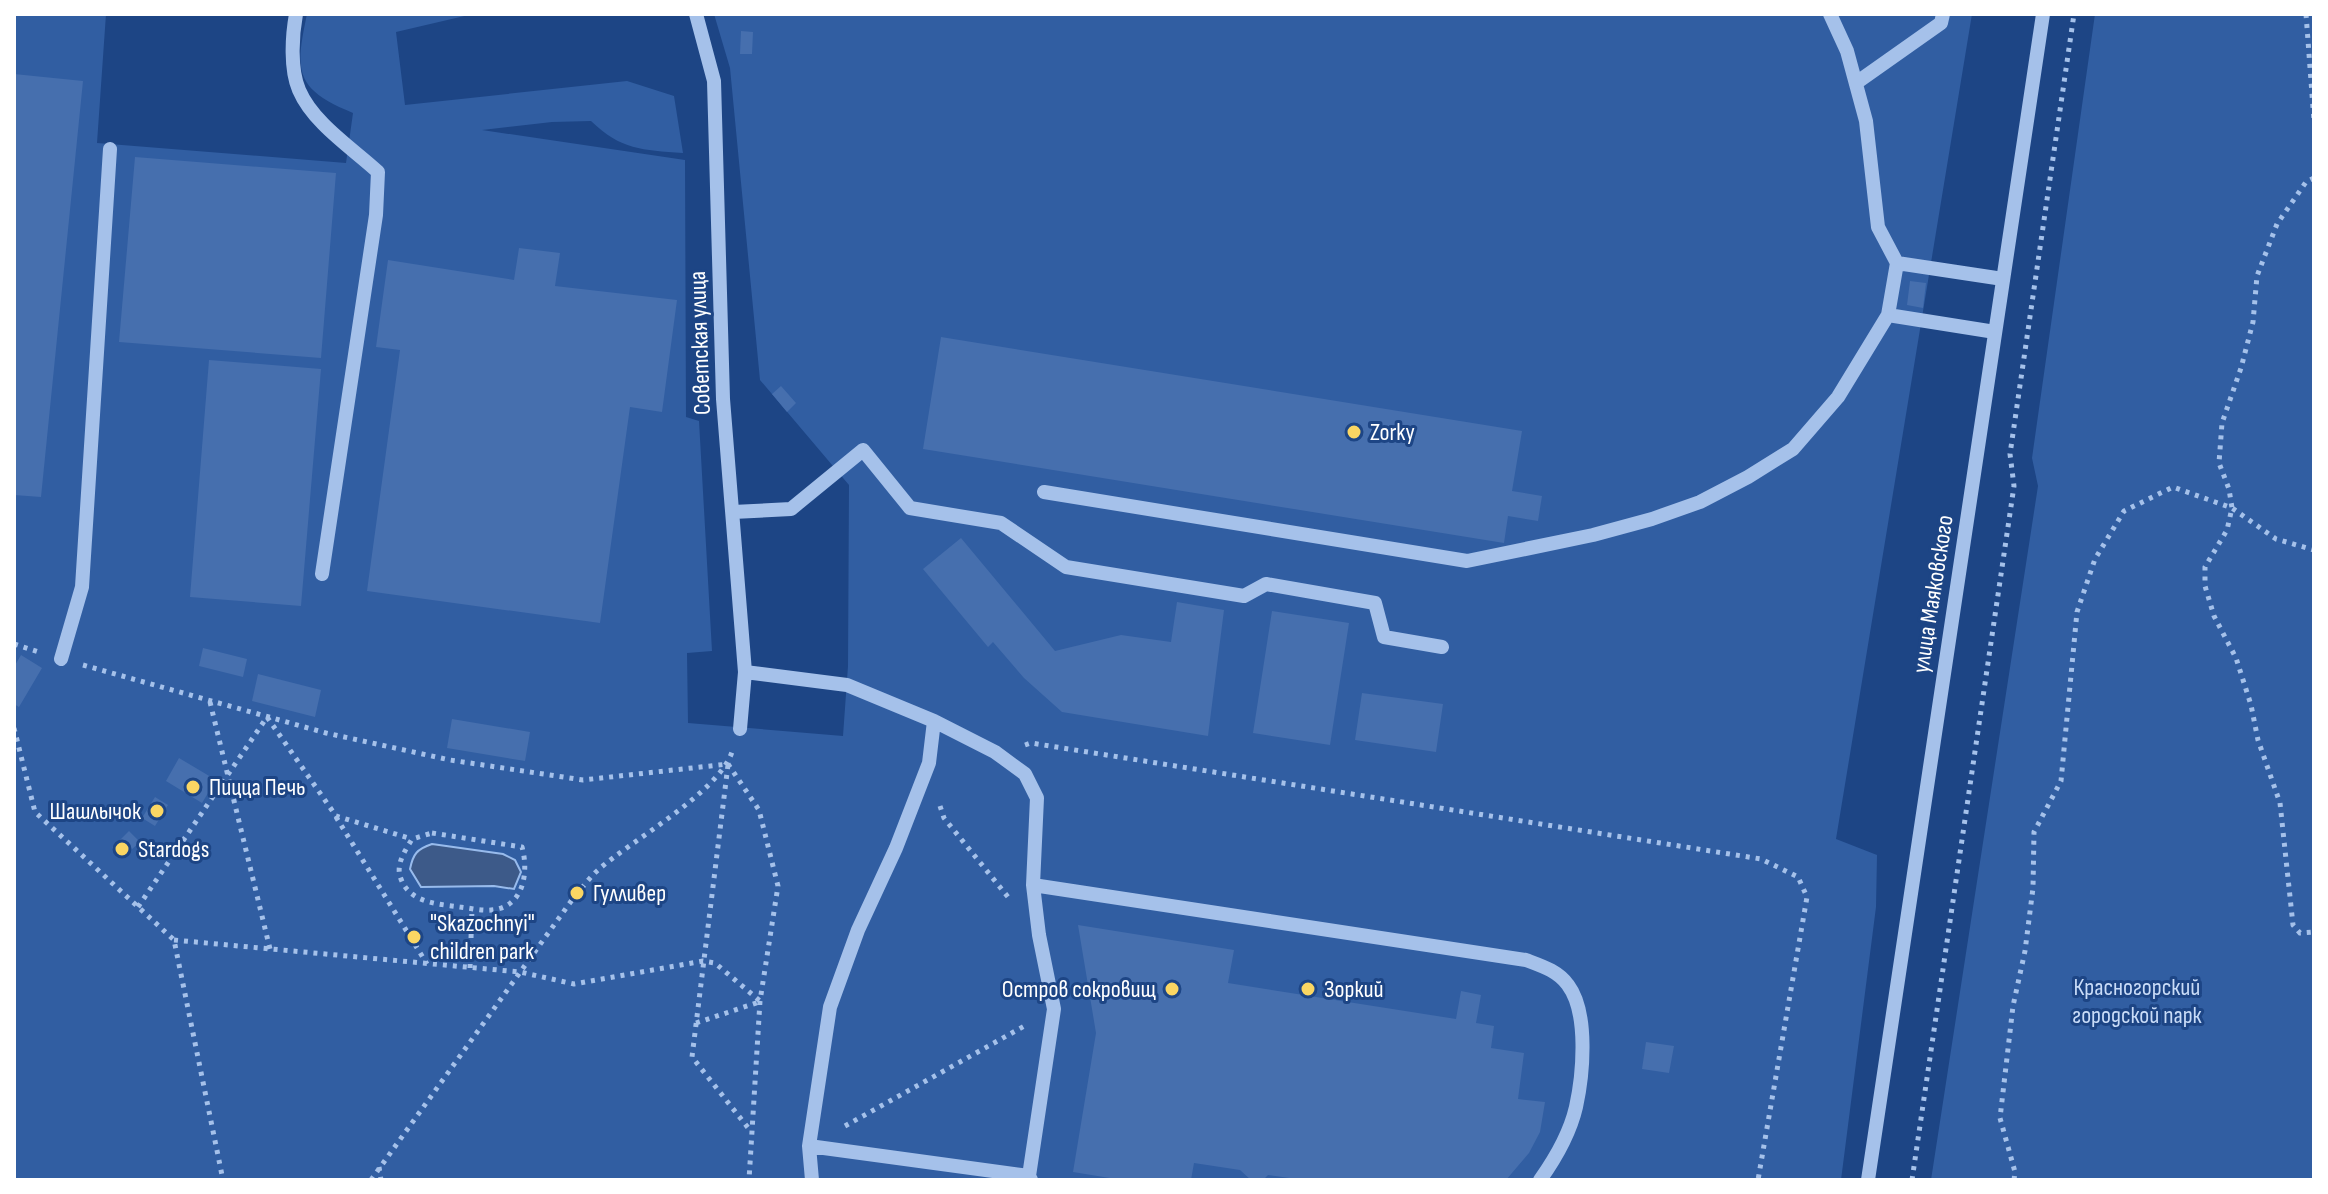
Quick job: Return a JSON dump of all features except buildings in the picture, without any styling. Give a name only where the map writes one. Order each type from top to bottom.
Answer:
[{"type":"street","points":[[296,14],[294,59],[298,88],[313,112],[378,172],[376,215],[322,574]]},
{"type":"street","name":"Советская улица","points":[[696,14],[714,81],[723,399],[745,672],[740,729]]},
{"type":"street","points":[[1044,492],[1467,561],[1652,519],[1700,502],[1748,477],[1793,449],[1838,397],[1888,315],[1897,263],[1878,227],[1866,121],[1847,51],[1830,14]]},
{"type":"street","points":[[1856,83],[1941,23],[1943,14]]},
{"type":"street","name":"улица Маяковского","points":[[1868,1180],[2043,14]]},
{"type":"street","points":[[61,659],[82,587],[110,149]]},
{"type":"street","points":[[1897,263],[2003,279]]},
{"type":"street","points":[[1888,315],[1995,332]]},
{"type":"street","points":[[733,512],[791,509],[863,450],[910,508],[1001,523],[1066,567],[1244,596],[1266,584],[1375,603],[1384,637],[1442,647]]},
{"type":"street","points":[[745,672],[847,685],[934,721],[995,752],[1025,774],[1037,798],[1033,885],[1039,935],[1054,1009],[1030,1178],[809,1146]]},
{"type":"street","points":[[812,1180],[809,1146],[830,1007],[858,930],[896,848],[929,763],[934,721]]},
{"type":"street","points":[[1033,885],[1526,960],[1550,968],[1568,985],[1579,1006],[1582,1043],[1575,1109],[1554,1159],[1540,1180]]},
{"type":"path","points":[[1912,1180],[2014,486],[2010,454],[2074,14]]},
{"type":"path","points":[[2306,14],[2314,121]]},
{"type":"path","points":[[2314,178],[2306,182],[2277,224],[2257,276],[2253,322],[2222,423],[2219,463],[2232,508],[2227,530],[2205,567],[2205,586],[2214,616],[2236,658],[2258,740],[2280,803],[2293,925],[2300,933],[2314,932]]},
{"type":"path","points":[[2014,1180],[2015,1172],[2000,1118],[2013,1006],[2025,951],[2033,888],[2034,832],[2061,781],[2077,612],[2095,559],[2124,511],[2173,487],[2232,508],[2276,539],[2314,550]]},
{"type":"path","points":[[14,644],[267,717],[450,760],[583,780],[728,764]]},
{"type":"path","points":[[210,701],[270,949]]},
{"type":"path","points":[[138,907],[267,717]]},
{"type":"path","points":[[267,717],[336,816],[427,964]]},
{"type":"path","points":[[14,728],[35,812],[174,940],[223,1180]]},
{"type":"path","points":[[740,729],[728,764],[692,1057],[751,1130]]},
{"type":"path","points":[[995,752],[1031,743],[1761,859],[1798,877],[1807,897],[1758,1180]]},
{"type":"path","points":[[929,763],[944,818],[1010,900]]},
{"type":"path","points":[[371,1180],[577,893],[596,871],[696,795],[728,764]]},
{"type":"path","points":[[728,764],[759,810],[778,886],[760,1001],[749,1180]]},
{"type":"path","points":[[336,816],[412,839],[432,833],[522,847],[527,864],[523,888],[509,904],[493,910],[428,903],[409,892],[399,877],[400,858],[412,839]]},
{"type":"path","points":[[470,968],[472,908]]},
{"type":"path","points":[[174,940],[520,972],[574,984],[703,961],[715,963],[760,1001]]},
{"type":"path","points":[[696,1023],[760,1001]]},
{"type":"path","points":[[809,1146],[1054,1009]]},
{"type":"path","points":[[379,1167],[381,1180]]},
{"type":"green space","points":[[14,14],[106,14],[97,143],[346,163],[353,113],[319,95],[303,76],[301,50],[307,14],[473,14],[396,32],[405,105],[627,81],[674,96],[683,153],[633,147],[612,138],[591,121],[482,130],[685,160],[686,417],[699,421],[712,651],[687,653],[688,723],[843,736],[848,666],[849,485],[760,380],[730,68],[714,14],[1972,14],[1836,839],[1877,855],[1876,907],[1841,1180],[14,1180]]},
{"type":"green space","name":"Красногорский городской парк","points":[[2095,14],[2314,14],[2314,1180],[1931,1180],[2038,486],[2032,458]]},
{"type":"shaded area","points":[[432,844],[503,854],[515,860],[521,872],[514,889],[494,886],[421,887],[410,869],[411,864],[416,853]]},
{"type":"place","name":"Zorky","points":[[1354,432]]},
{"type":"place","name":"Пицца Печь","points":[[193,787]]},
{"type":"place","name":"Шашлычок","points":[[157,811]]},
{"type":"place","name":"Stardogs","points":[[122,849]]},
{"type":"place","name":"Гулливер","points":[[577,893]]},
{"type":"place","name":"\"Skazochnyi\" children park","points":[[414,937]]},
{"type":"place","name":"Остров сокровищ","points":[[1172,989]]},
{"type":"place","name":"Зоркий","points":[[1308,989]]}]
